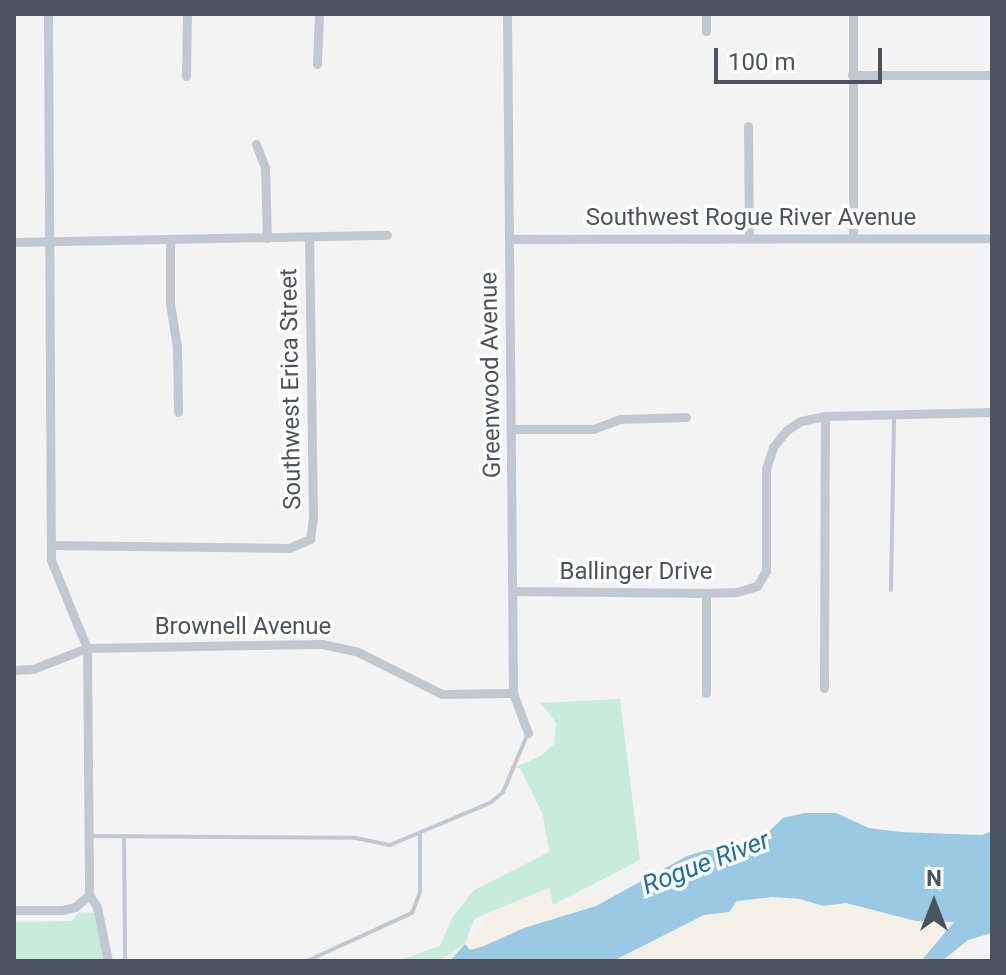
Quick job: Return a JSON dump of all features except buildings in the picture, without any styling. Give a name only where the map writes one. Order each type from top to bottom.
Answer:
[{"type":"street","points":[[48,14],[51,545],[56,577],[87,648],[89,895],[97,907],[108,961]]},
{"type":"street","points":[[186,76],[187,14]]},
{"type":"street","points":[[317,64],[319,14]]},
{"type":"street","name":"Greenwood Avenue","points":[[507,14],[513,693],[528,733]]},
{"type":"street","points":[[706,14],[706,31]]},
{"type":"street","points":[[853,14],[853,238]]},
{"type":"street","points":[[852,75],[992,75]]},
{"type":"street","points":[[748,126],[749,238]]},
{"type":"street","points":[[256,144],[265,167],[267,238]]},
{"type":"street","points":[[14,242],[387,235]]},
{"type":"street","name":"Southwest Erica Street","points":[[51,545],[289,548],[299,547],[310,539],[313,518],[309,237]]},
{"type":"street","name":"Southwest Rogue River Avenue","points":[[509,239],[992,238]]},
{"type":"street","points":[[170,239],[170,303],[177,347],[178,412]]},
{"type":"street","points":[[824,688],[825,416],[992,412]]},
{"type":"street","name":"Ballinger Drive","points":[[513,591],[706,593],[737,592],[757,586],[766,571],[766,469],[773,447],[787,430],[801,421],[825,416]]},
{"type":"street","points":[[511,429],[593,429],[620,419],[686,417]]},
{"type":"street","points":[[706,593],[706,693]]},
{"type":"street","name":"Brownell Avenue","points":[[14,670],[49,664],[87,648],[322,644],[356,651],[442,694],[513,693]]},
{"type":"street","points":[[14,910],[62,910],[75,907],[89,895]]},
{"type":"lane","points":[[891,590],[894,413]]},
{"type":"lane","points":[[88,836],[356,838],[390,845],[490,803],[503,792],[528,733]]},
{"type":"lane","points":[[307,961],[412,913],[420,892],[420,834]]},
{"type":"lane","points":[[124,836],[125,961]]},
{"type":"green space","points":[[620,699],[640,860],[553,905],[549,888],[474,919],[465,944],[439,961],[397,961],[440,946],[452,918],[474,890],[549,852],[543,815],[520,768],[514,768],[542,755],[554,744],[556,723],[541,703]]},
{"type":"green space","points":[[79,912],[95,913],[104,961],[14,961],[14,922],[72,921]]},
{"type":"sand","points":[[549,888],[553,905],[622,892],[494,961],[439,961],[465,944],[495,910]]},
{"type":"sand","points":[[772,897],[955,922],[921,961],[613,961],[704,915],[729,912],[737,901]]},
{"type":"water","name":"Rogue River","points":[[804,813],[836,813],[869,828],[901,832],[982,835],[992,831],[992,933],[968,940],[942,961],[921,961],[954,922],[916,921],[846,903],[823,906],[800,899],[772,897],[737,901],[729,912],[704,915],[613,961],[450,961],[465,944],[470,950],[484,946],[524,928],[596,906],[687,856],[707,850],[750,850],[783,818]]}]
